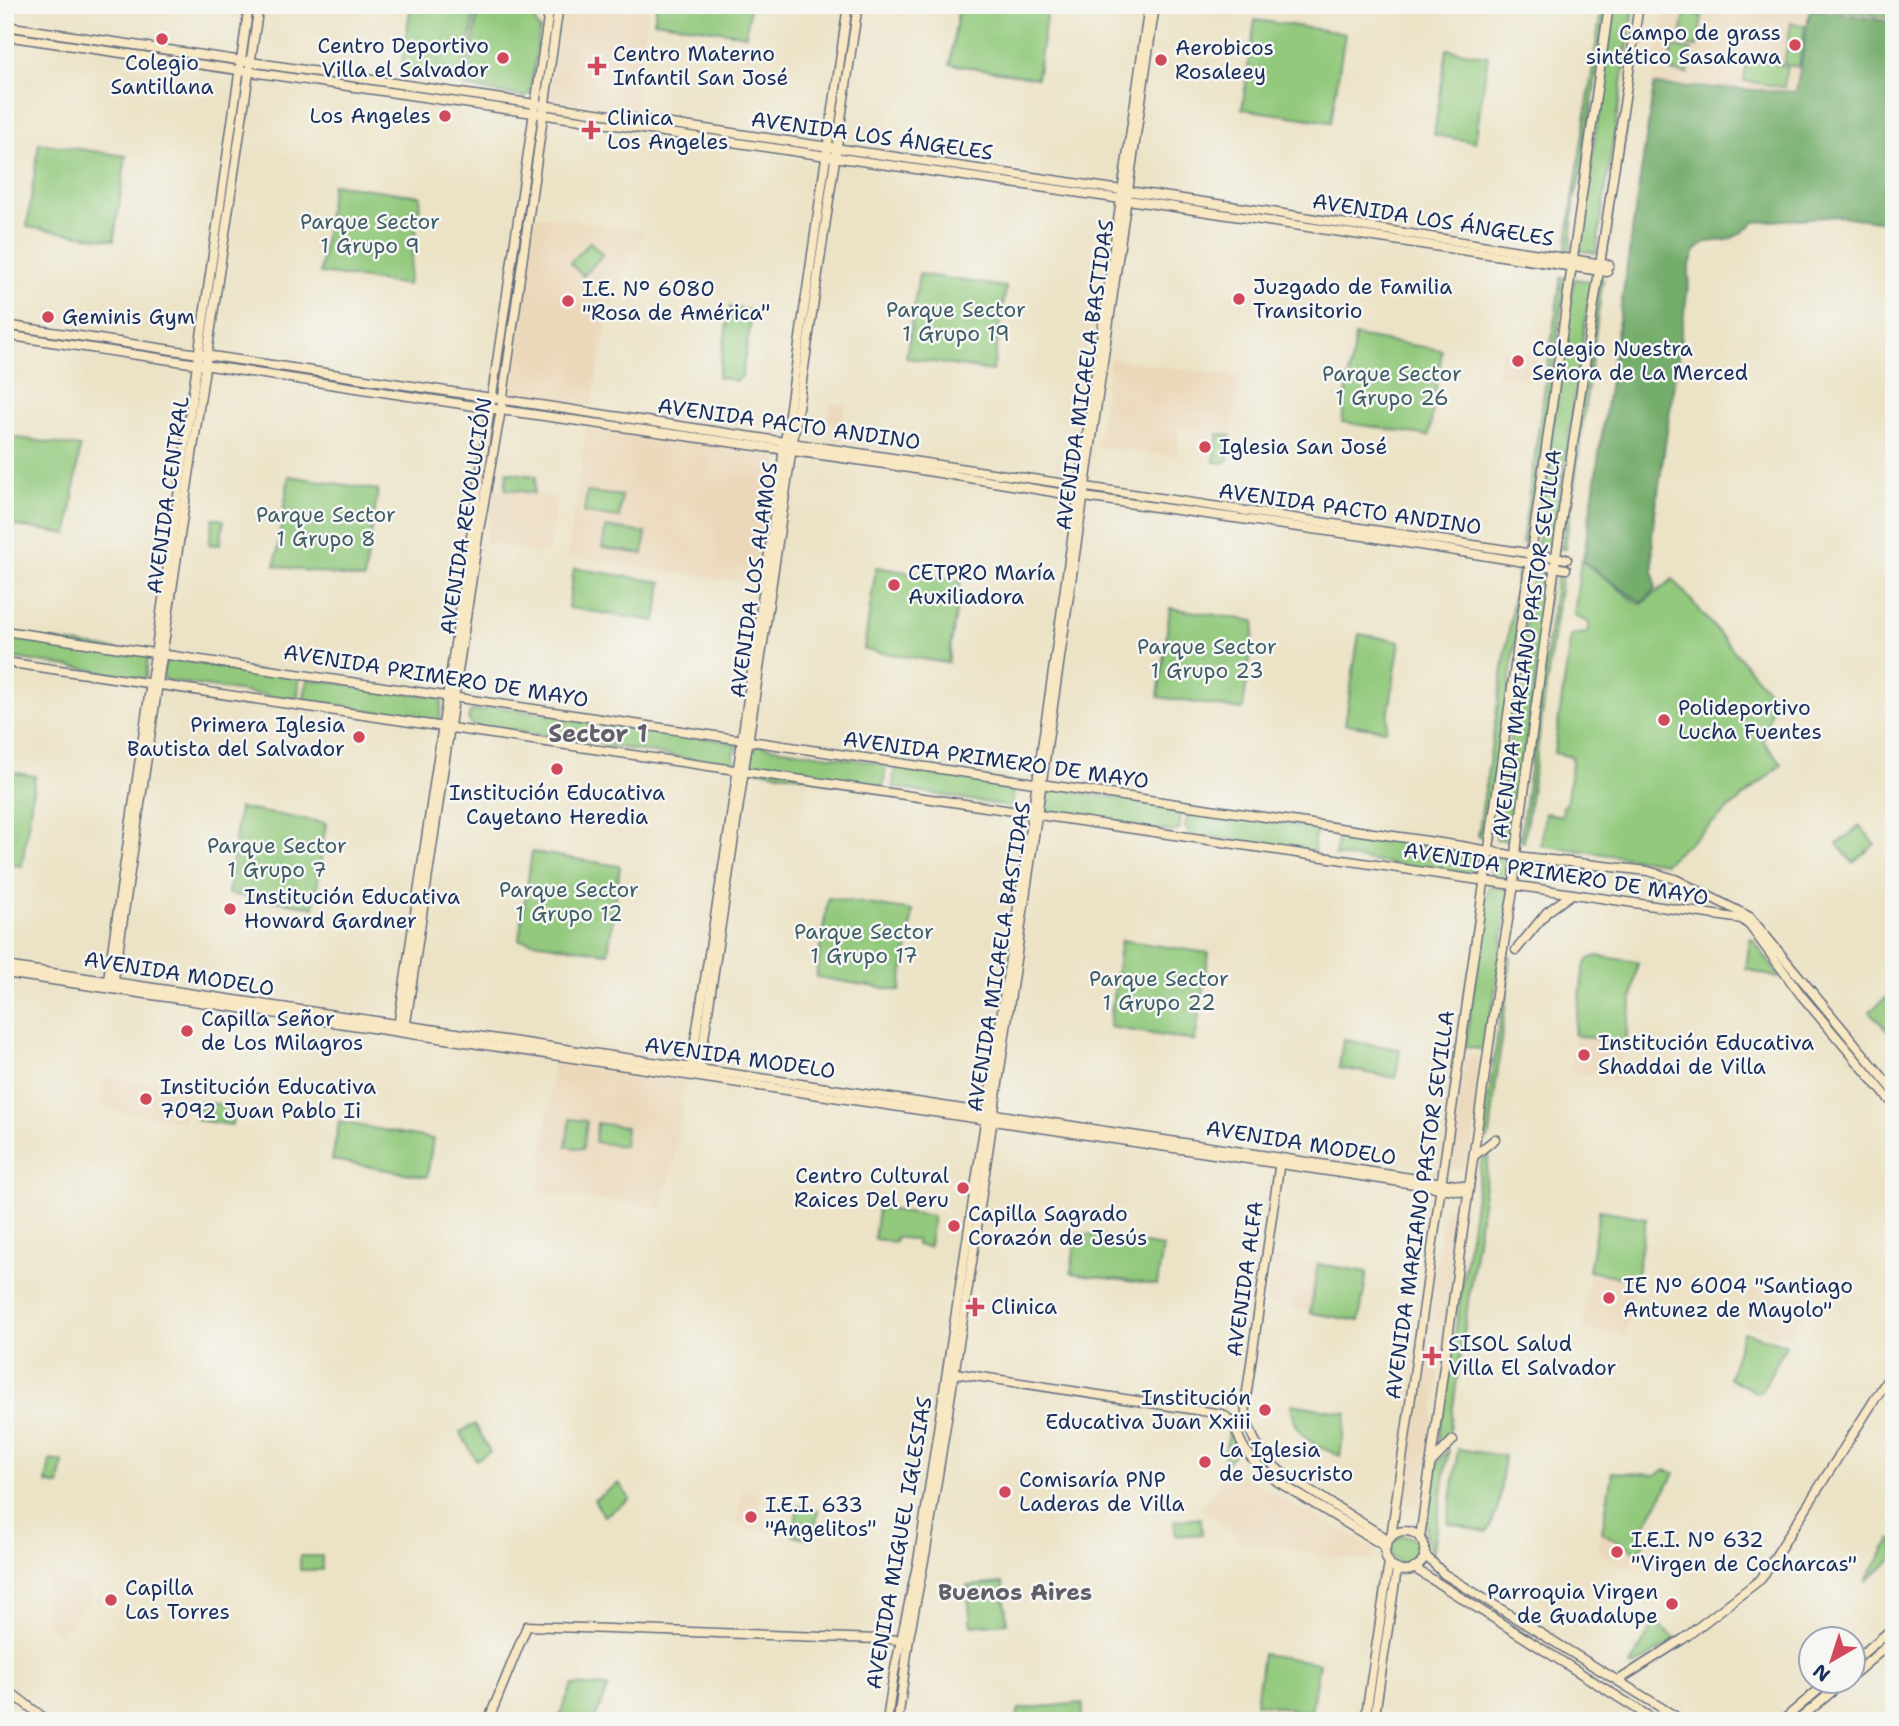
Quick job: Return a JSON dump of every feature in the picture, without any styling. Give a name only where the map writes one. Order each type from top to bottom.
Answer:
[{"type":"street","name":"AVENIDA CENTRAL","points":[[111,985],[160,653],[249,5]]},
{"type":"street","name":"AVENIDA CENTRAL","points":[[201,358],[259,5]]},
{"type":"street","name":"AVENIDA REVOLUCIÓN","points":[[496,409],[502,400],[550,5]]},
{"type":"street","name":"AVENIDA REVOLUCIÓN","points":[[401,1029],[479,530],[496,409],[493,398],[539,110],[559,5]]},
{"type":"street","name":"AVENIDA LOS ALAMOS","points":[[694,1073],[831,153],[848,5]]},
{"type":"street","name":"AVENIDA LOS ALAMOS","points":[[831,153],[858,5]]},
{"type":"street","name":"AVENIDA MICAELA BASTIDAS","points":[[1125,195],[1149,5]]},
{"type":"street","name":"AVENIDA MICAELA BASTIDAS","points":[[950,1372],[1155,5]]},
{"type":"street","name":"AVENIDA MARIANO PASTOR SEVILLA","points":[[1388,1541],[1609,5]]},
{"type":"street","name":"AVENIDA MARIANO PASTOR SEVILLA","points":[[1420,1538],[1514,885],[1555,562],[1639,5]]},
{"type":"street","name":"AVENIDA LOS ÁNGELES","points":[[5,26],[240,66]]},
{"type":"street","name":"AVENIDA LOS ÁNGELES","points":[[5,36],[250,67],[1106,192],[1608,269]]},
{"type":"street","name":"AVENIDA PACTO ANDINO","points":[[5,324],[496,409],[788,446]]},
{"type":"street","name":"AVENIDA PACTO ANDINO","points":[[5,335],[201,358],[493,398],[1081,492],[1567,564]]},
{"type":"street","name":"AVENIDA PRIMERO DE MAYO","points":[[5,631],[1516,856],[1648,871],[1675,879],[1742,911],[1755,922],[1894,1091]]},
{"type":"street","name":"AVENIDA PRIMERO DE MAYO","points":[[5,662],[1742,919],[1801,995],[1894,1105]]},
{"type":"street","points":[[1516,950],[1547,912],[1572,894]]},
{"type":"street","name":"AVENIDA MODELO","points":[[5,966],[111,985],[1469,1189]]},
{"type":"street","name":"AVENIDA MODELO","points":[[5,973],[111,985]]},
{"type":"street","points":[[1474,1156],[1495,1139]]},
{"type":"street","name":"AVENIDA ALFA","points":[[1280,1161],[1245,1405],[1248,1426],[1252,1437],[1273,1465],[1388,1541]]},
{"type":"street","points":[[1619,1679],[1682,1640],[1761,1579],[1894,1368]]},
{"type":"street","points":[[950,1372],[1223,1414],[1231,1420],[1243,1447],[1263,1470],[1278,1482],[1388,1541]]},
{"type":"street","name":"AVENIDA MIGUEL IGLESIAS","points":[[887,1721],[894,1673],[905,1640],[929,1537],[950,1372]]},
{"type":"street","points":[[1430,1464],[1453,1440]]},
{"type":"street","points":[[1388,1541],[1405,1531],[1420,1538],[1424,1554],[1439,1570],[1683,1721]]},
{"type":"street","points":[[1365,1721],[1389,1562],[1388,1541]]},
{"type":"street","points":[[1414,1569],[1424,1554]]},
{"type":"street","points":[[1389,1562],[1397,1569],[1414,1569],[1656,1721]]},
{"type":"street","points":[[1374,1721],[1397,1569]]},
{"type":"street","points":[[488,1721],[527,1626],[905,1640]]},
{"type":"street","points":[[1868,1649],[1894,1627]]},
{"type":"street","name":"AVENIDA MIGUEL IGLESIAS","points":[[898,1721],[905,1640]]},
{"type":"street","points":[[1868,1662],[1894,1640]]},
{"type":"street","points":[[5,1688],[48,1721]]},
{"type":"street","points":[[1782,1721],[1814,1694]]},
{"type":"street","points":[[1797,1721],[1830,1694]]},
{"type":"shaded area","name":"Centro Materno Infantil San José","points":[[562,5],[648,5],[634,109],[630,112],[553,101],[550,97]]},
{"type":"shaded area","points":[[1665,5],[1795,5],[1809,8],[1796,92],[1652,84]]},
{"type":"shaded area","name":"I.E. N° 6080 \"Rosa de América\"","points":[[538,215],[645,231],[636,251],[632,251],[619,280],[623,282],[608,320],[591,406],[513,395],[509,390],[533,218]]},
{"type":"shaded area","name":"Colegio Nuestra Señora de La Merced","points":[[1501,349],[1538,354],[1534,381],[1497,375]]},
{"type":"shaded area","points":[[1109,358],[1240,377],[1232,435],[1170,426],[1180,428],[1177,457],[1097,446],[1107,377],[1111,371],[1108,369]]},
{"type":"shaded area","points":[[831,403],[845,405],[840,442],[834,442],[836,424],[828,422]]},
{"type":"shaded area","points":[[587,426],[778,454],[757,584],[567,557]]},
{"type":"shaded area","points":[[493,489],[557,498],[549,554],[485,543]]},
{"type":"shaded area","points":[[1576,1035],[1624,1043],[1618,1080],[1570,1072]]},
{"type":"shaded area","points":[[1466,1053],[1485,1056],[1468,1170],[1449,1168]]},
{"type":"shaded area","points":[[553,1063],[686,1082],[679,1102],[682,1105],[673,1169],[668,1186],[663,1189],[666,1193],[663,1209],[539,1191]]},
{"type":"shaded area","name":"Institución Educativa 7092 Juan Pablo Ii","points":[[105,1076],[190,1090],[185,1120],[183,1122],[105,1109],[102,1107]]},
{"type":"shaded area","name":"SISOL Salud Villa El Salvador","points":[[1444,1205],[1461,1207],[1421,1509],[1402,1505]]},
{"type":"shaded area","points":[[1276,1257],[1315,1263],[1317,1267],[1310,1311],[1284,1304],[1281,1307],[1266,1303],[1273,1259]]},
{"type":"shaded area","name":"IE N° 6004 \"Santiago Antunez de Mayolo\"","points":[[1590,1272],[1603,1277],[1634,1281],[1626,1336],[1582,1329]]},
{"type":"shaded area","points":[[1748,1287],[1814,1298],[1790,1338],[1768,1333],[1760,1328],[1757,1330],[1744,1326]]},
{"type":"shaded area","points":[[1230,1466],[1308,1515],[1310,1512],[1376,1551],[1372,1562],[1235,1541],[1237,1536],[1200,1509]]},
{"type":"shaded area","name":"I.E.I. 633 \"Angelitos\"","points":[[742,1490],[761,1493],[758,1509],[765,1510],[762,1524],[769,1525],[768,1532],[736,1526]]},
{"type":"shaded area","name":"I.E.I. N° 632 \"Virgen de Cocharcas\"","points":[[1602,1532],[1638,1554],[1628,1570],[1596,1550]]},
{"type":"shaded area","points":[[46,1573],[88,1588],[91,1597],[59,1638],[46,1623]]},
{"type":"shaded area","points":[[1262,1706],[1311,1715],[1308,1721],[1259,1721]]},
{"type":"green space","points":[[411,5],[476,5],[463,84],[400,73]]},
{"type":"green space","name":"Centro Deportivo Villa el Salvador","points":[[479,5],[544,5],[542,15],[534,21],[540,29],[530,93],[525,97],[466,87]]},
{"type":"green space","points":[[657,5],[750,5],[746,35],[654,21]]},
{"type":"green space","points":[[959,5],[1048,5],[1037,78],[950,64]]},
{"type":"green space","points":[[1602,5],[1607,5],[1581,177],[1574,200],[1571,248],[1566,248]]},
{"type":"green space","points":[[1615,5],[1634,5],[1596,253],[1578,250]]},
{"type":"green space","points":[[1642,5],[1645,5],[1606,255],[1603,255]]},
{"type":"green space","points":[[1805,5],[1872,5],[1894,8],[1894,18]]},
{"type":"green space","points":[[1810,9],[1894,22],[1894,162],[1885,222],[1840,216],[1755,222],[1740,234],[1727,240],[1706,242],[1695,251],[1689,267],[1652,534],[1656,589],[1640,602],[1583,561],[1654,85],[1796,92]]},
{"type":"green space","points":[[1685,13],[1702,16],[1697,47],[1680,44]]},
{"type":"green space","points":[[1255,20],[1345,33],[1331,122],[1242,109]]},
{"type":"green space","points":[[1791,23],[1805,26],[1799,67],[1787,65],[1784,87],[1744,81],[1747,59],[1784,65]]},
{"type":"green space","points":[[1672,47],[1692,50],[1688,74],[1669,71]]},
{"type":"green space","points":[[1447,49],[1488,56],[1475,142],[1434,135]]},
{"type":"green space","points":[[39,143],[126,156],[114,240],[27,227]]},
{"type":"green space","name":"Parque Sector 1 Grupo 9","points":[[332,184],[421,196],[408,285],[320,273]]},
{"type":"green space","points":[[590,242],[603,255],[583,276],[570,263]]},
{"type":"green space","name":"Parque Sector 1 Grupo 19","points":[[919,274],[1006,287],[993,371],[906,358]]},
{"type":"green space","points":[[1561,277],[1566,277],[1528,544],[1522,543]]},
{"type":"green space","points":[[1574,279],[1591,281],[1553,547],[1537,545]]},
{"type":"green space","points":[[1599,279],[1603,279],[1565,549],[1561,549]]},
{"type":"green space","points":[[730,307],[748,310],[752,315],[742,376],[737,381],[718,377]]},
{"type":"green space","name":"Parque Sector 1 Grupo 26","points":[[1355,336],[1442,350],[1429,436],[1342,422]]},
{"type":"green space","points":[[1218,434],[1231,436],[1228,460],[1225,463],[1214,462]]},
{"type":"green space","points":[[5,436],[80,447],[68,534],[5,524]]},
{"type":"green space","points":[[507,472],[536,476],[534,493],[505,489]]},
{"type":"green space","name":"Parque Sector 1 Grupo 8","points":[[289,476],[378,490],[364,579],[275,566]]},
{"type":"green space","points":[[587,492],[622,496],[619,518],[584,513]]},
{"type":"green space","points":[[213,518],[224,520],[220,545],[209,544]]},
{"type":"green space","points":[[606,527],[646,533],[643,554],[602,548]]},
{"type":"green space","name":"Polideportivo Lucha Fuentes","points":[[1581,560],[1638,604],[1673,579],[1774,698],[1763,741],[1782,764],[1665,863],[1541,845],[1545,813],[1562,816],[1563,806],[1566,805],[1573,757],[1554,753],[1571,635],[1587,633],[1589,623],[1574,615]]},
{"type":"green space","points":[[876,567],[961,581],[948,663],[864,650]]},
{"type":"green space","points":[[574,568],[662,582],[656,621],[568,608]]},
{"type":"green space","points":[[1518,569],[1525,570],[1500,753],[1493,778],[1488,838],[1478,836]]},
{"type":"green space","points":[[1533,572],[1551,575],[1512,840],[1496,839]]},
{"type":"green space","points":[[1557,575],[1562,575],[1524,842],[1520,841]]},
{"type":"green space","name":"Parque Sector 1 Grupo 23","points":[[1170,608],[1255,621],[1243,710],[1158,697]]},
{"type":"green space","points":[[1359,634],[1400,641],[1386,730],[1345,724]]},
{"type":"green space","points":[[15,635],[148,654],[146,677],[14,658],[11,654]]},
{"type":"green space","points":[[167,658],[299,677],[298,696],[289,699],[165,680],[162,674]]},
{"type":"green space","points":[[308,679],[442,698],[440,718],[435,721],[307,700],[304,696]]},
{"type":"green space","points":[[487,705],[591,721],[589,741],[472,726],[468,718],[471,711],[485,711]]},
{"type":"green space","points":[[604,722],[729,742],[737,746],[733,754],[735,761],[729,765],[602,745],[599,742]]},
{"type":"green space","points":[[755,745],[886,764],[884,784],[882,786],[755,770],[750,767],[750,761]]},
{"type":"green space","points":[[895,765],[1015,783],[1012,807],[893,787]]},
{"type":"green space","points":[[5,771],[35,776],[22,866],[5,864]]},
{"type":"green space","points":[[1049,788],[1175,807],[1181,816],[1179,830],[1173,832],[1047,811],[1043,806]]},
{"type":"green space","name":"Parque Sector 1 Grupo 7","points":[[239,808],[326,823],[314,907],[228,894]]},
{"type":"green space","points":[[1192,811],[1318,828],[1314,852],[1191,834],[1185,827]]},
{"type":"green space","points":[[1860,826],[1875,844],[1853,863],[1837,844]]},
{"type":"green space","points":[[1339,832],[1473,853],[1474,867],[1471,875],[1335,856]]},
{"type":"green space","name":"Parque Sector 1 Grupo 12","points":[[532,852],[620,866],[608,953],[519,940]]},
{"type":"green space","points":[[1493,856],[1511,861],[1510,882],[1490,878]]},
{"type":"green space","points":[[1491,886],[1509,889],[1510,892],[1486,1050],[1465,1047],[1488,888]]},
{"type":"green space","name":"Parque Sector 1 Grupo 17","points":[[828,898],[913,911],[900,991],[816,977]]},
{"type":"green space","points":[[1752,938],[1779,976],[1778,978],[1746,969]]},
{"type":"green space","name":"Parque Sector 1 Grupo 22","points":[[1121,940],[1209,953],[1195,1041],[1109,1027]]},
{"type":"green space","points":[[1509,956],[1490,1135],[1484,1142],[1482,1141]]},
{"type":"green space","points":[[1597,956],[1638,962],[1625,1043],[1574,1035],[1584,967],[1589,959]]},
{"type":"green space","points":[[1894,991],[1894,1039],[1870,1011]]},
{"type":"green space","points":[[1343,1040],[1400,1049],[1396,1078],[1339,1068]]},
{"type":"green space","points":[[199,1102],[234,1106],[232,1125],[197,1120]]},
{"type":"green space","points":[[570,1119],[587,1121],[583,1149],[566,1146]]},
{"type":"green space","points":[[339,1122],[433,1139],[427,1177],[332,1160]]},
{"type":"green space","points":[[597,1123],[626,1127],[624,1146],[595,1142]]},
{"type":"green space","points":[[1489,1155],[1449,1436],[1437,1449],[1481,1163]]},
{"type":"green space","points":[[878,1208],[933,1216],[929,1247],[916,1245],[916,1240],[896,1237],[895,1242],[874,1239]]},
{"type":"green space","points":[[1599,1210],[1646,1218],[1636,1280],[1589,1271]]},
{"type":"green space","points":[[1076,1233],[1163,1247],[1157,1285],[1071,1273]]},
{"type":"green space","points":[[1318,1264],[1367,1272],[1359,1321],[1310,1313]]},
{"type":"green space","points":[[1743,1332],[1786,1346],[1758,1393],[1729,1378]]},
{"type":"green space","points":[[1291,1404],[1347,1413],[1340,1456],[1313,1443],[1301,1433]]},
{"type":"green space","points":[[475,1424],[490,1452],[476,1460],[460,1432]]},
{"type":"green space","points":[[1230,1427],[1239,1448],[1226,1464],[1224,1458]]},
{"type":"green space","points":[[1449,1449],[1432,1554],[1425,1534],[1436,1466]]},
{"type":"green space","points":[[1458,1449],[1504,1456],[1498,1507],[1486,1532],[1448,1523]]},
{"type":"green space","points":[[50,1460],[63,1462],[59,1486],[46,1483]]},
{"type":"green space","points":[[1664,1470],[1675,1473],[1638,1536],[1645,1540],[1639,1553],[1602,1532],[1612,1472],[1656,1475]]},
{"type":"green space","points":[[619,1483],[630,1499],[604,1516],[594,1500]]},
{"type":"green space","points":[[798,1506],[818,1510],[813,1539],[793,1535]]},
{"type":"green space","points":[[1201,1518],[1202,1534],[1176,1536],[1174,1521]]},
{"type":"green space","points":[[1405,1536],[1415,1540],[1419,1550],[1415,1560],[1405,1564],[1395,1560],[1391,1550],[1395,1540]]},
{"type":"green space","points":[[1891,1539],[1894,1542],[1894,1558],[1865,1582]]},
{"type":"green space","points":[[300,1556],[322,1556],[322,1570],[300,1570]]},
{"type":"green space","points":[[1003,1583],[1007,1623],[971,1626],[967,1586]]},
{"type":"green space","points":[[1654,1623],[1677,1639],[1633,1667],[1630,1666]]},
{"type":"green space","points":[[1263,1654],[1319,1663],[1311,1712],[1256,1703]]},
{"type":"green space","points":[[572,1685],[608,1687],[594,1721],[557,1721]]},
{"type":"green space","points":[[1083,1703],[1081,1721],[1016,1721],[1019,1709]]},
{"type":"place","name":"Colegio Santillana","points":[[162,39]]},
{"type":"place","name":"Campo de grass sintético Sasakawa","points":[[1795,45]]},
{"type":"place","name":"Centro Deportivo Villa el Salvador","points":[[503,58]]},
{"type":"place","name":"Aerobicos Rosaleey","points":[[1161,60]]},
{"type":"place","name":"Centro Materno Infantil San José","points":[[597,66]]},
{"type":"place","name":"Los Angeles","points":[[445,116]]},
{"type":"place","name":"Clinica Los Angeles","points":[[591,130]]},
{"type":"place","name":"Juzgado de Familia Transitorio","points":[[1239,299]]},
{"type":"place","name":"I.E. N° 6080 \"Rosa de América\"","points":[[568,301]]},
{"type":"place","name":"Geminis Gym","points":[[48,317]]},
{"type":"place","name":"Colegio Nuestra Señora de La Merced","points":[[1518,361]]},
{"type":"place","name":"Iglesia San José","points":[[1205,447]]},
{"type":"place","name":"CETPRO María Auxiliadora","points":[[894,585]]},
{"type":"place","name":"Polideportivo Lucha Fuentes","points":[[1664,720]]},
{"type":"place","name":"Primera Iglesia Bautista del Salvador","points":[[359,737]]},
{"type":"place","name":"Institución Educativa Cayetano Heredia","points":[[557,769]]},
{"type":"place","name":"Institución Educativa Howard Gardner","points":[[230,909]]},
{"type":"place","name":"Capilla Señor de Los Milagros","points":[[187,1031]]},
{"type":"place","name":"Institución Educativa Shaddai de Villa","points":[[1584,1055]]},
{"type":"place","name":"Institución Educativa 7092 Juan Pablo Ii","points":[[146,1099]]},
{"type":"place","name":"Centro Cultural Raices Del Peru","points":[[963,1188]]},
{"type":"place","name":"Capilla Sagrado Corazón de Jesús","points":[[954,1226]]},
{"type":"place","name":"IE N° 6004 \"Santiago Antunez de Mayolo\"","points":[[1609,1298]]},
{"type":"place","name":"Clinica","points":[[975,1307]]},
{"type":"place","name":"SISOL Salud Villa El Salvador","points":[[1432,1356]]},
{"type":"place","name":"Institución Educativa Juan Xxiii","points":[[1265,1410]]},
{"type":"place","name":"La Iglesia de Jesucristo","points":[[1205,1462]]},
{"type":"place","name":"Comisaría PNP Laderas de Villa","points":[[1005,1492]]},
{"type":"place","name":"I.E.I. 633 \"Angelitos\"","points":[[751,1517]]},
{"type":"place","name":"I.E.I. N° 632 \"Virgen de Cocharcas\"","points":[[1617,1552]]},
{"type":"place","name":"Capilla Las Torres","points":[[111,1600]]},
{"type":"place","name":"Parroquia Virgen de Guadalupe","points":[[1672,1604]]},
{"type":"district","name":"Sector 1","points":[[598,734]]},
{"type":"district","name":"Buenos Aires","points":[[1015,1592]]}]
